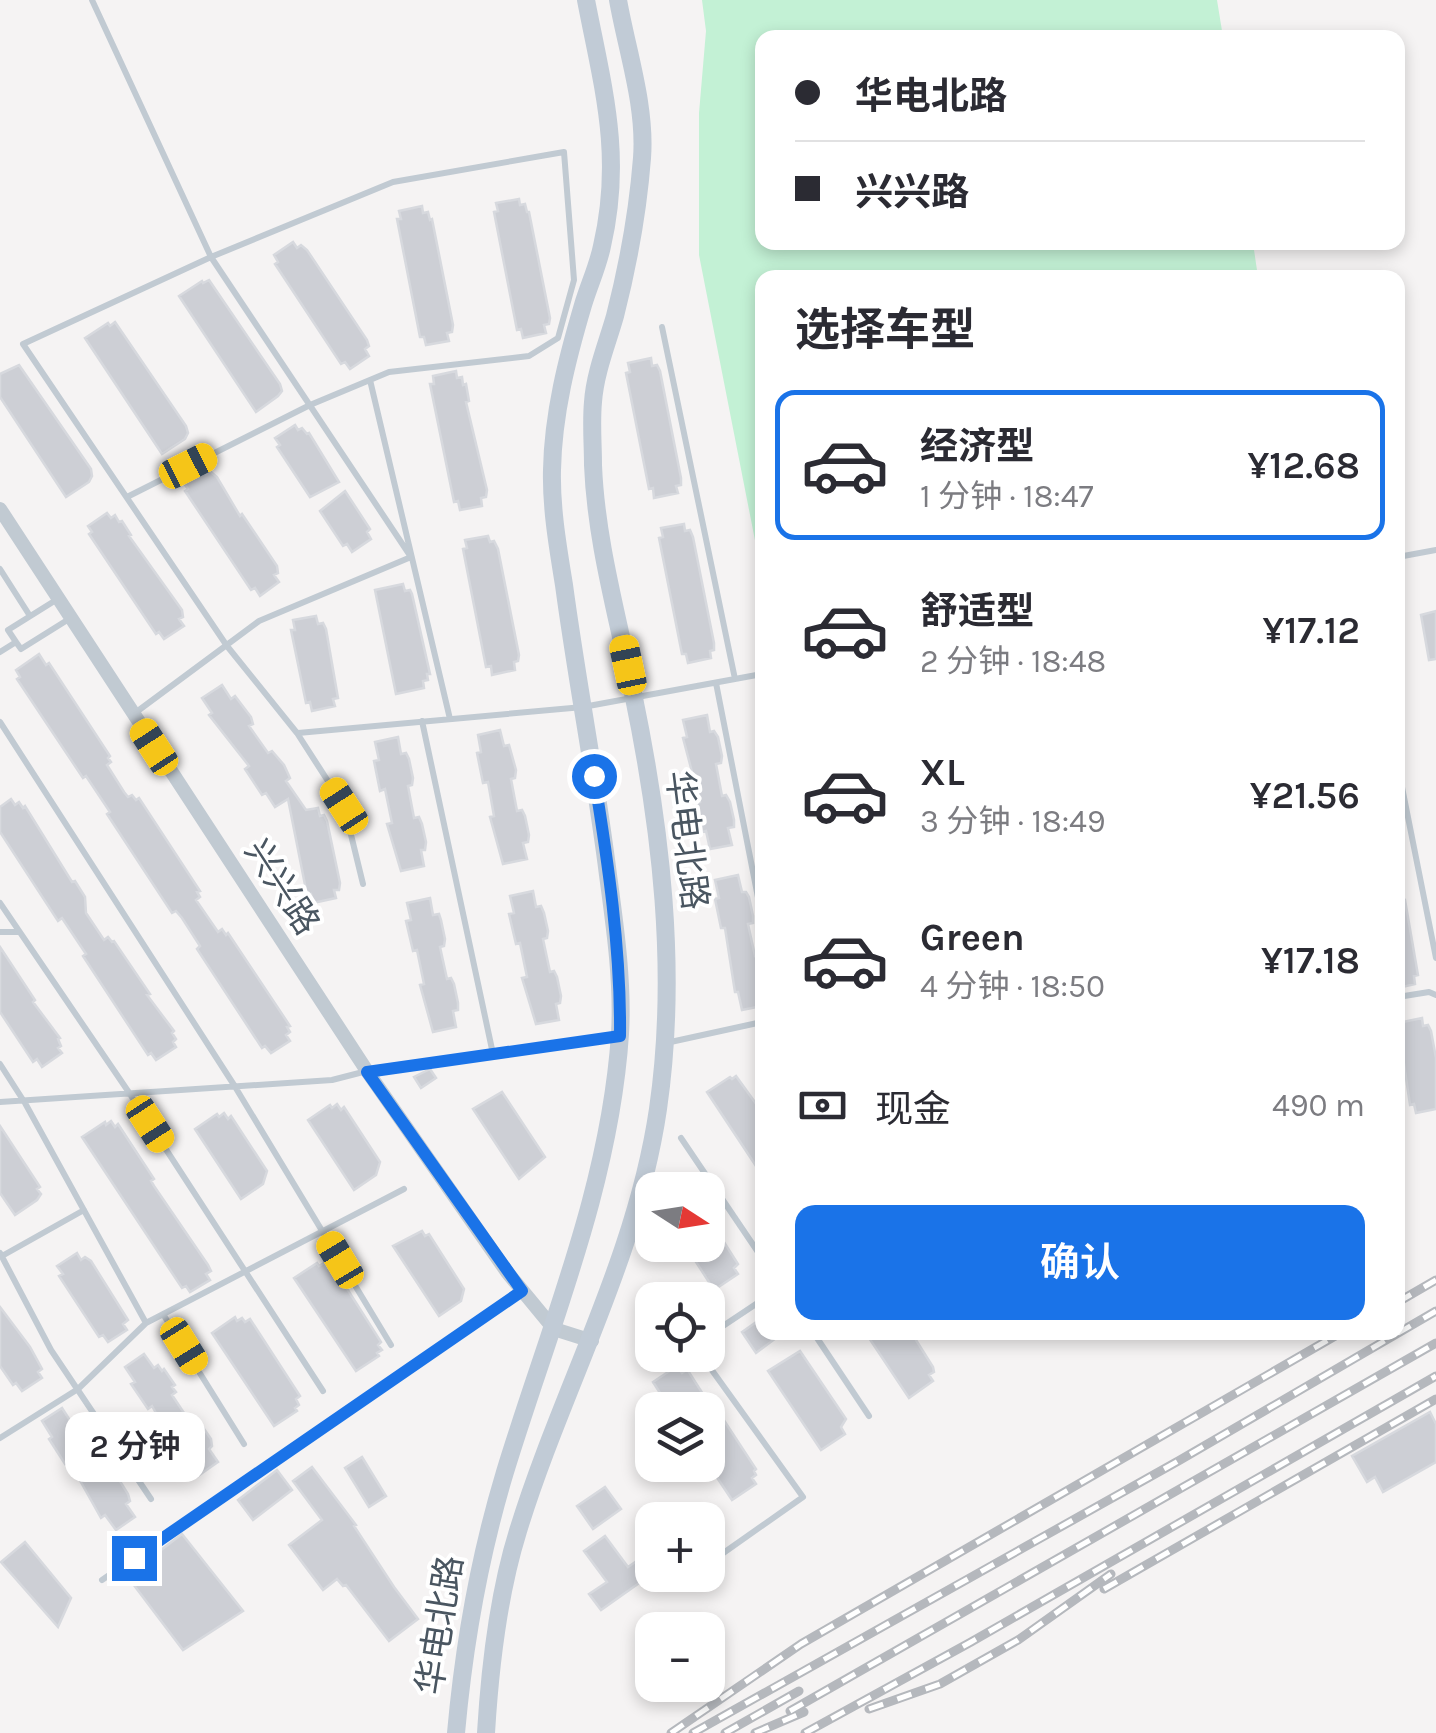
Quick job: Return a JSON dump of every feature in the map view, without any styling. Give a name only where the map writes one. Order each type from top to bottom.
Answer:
[{"type":"main road","name":"华电北路","points":[[456,1733],[476,1578],[598,1175],[620,1036],[612,904],[559,550],[552,472],[558,400],[602,247],[612,164],[611,132],[586,0]]},
{"type":"main road","name":"华电北路","points":[[486,1733],[500,1617],[516,1535],[548,1442],[592,1341],[641,1188],[658,1111],[665,1043],[667,955],[661,867],[635,699],[598,530],[594,468],[593,402],[616,310],[642,157],[642,131],[618,0]]},
{"type":"street","name":"兴兴路","points":[[0,509],[367,1072],[522,1291],[554,1329]]},
{"type":"street","points":[[554,1329],[592,1341]]},
{"type":"lane","points":[[92,0],[211,257],[411,556]]},
{"type":"lane","points":[[126,497],[310,404],[389,372],[529,356],[558,338],[574,280],[564,152],[393,182],[211,257],[24,344],[126,497],[227,646],[297,733],[344,806],[363,884]]},
{"type":"lane","points":[[662,327],[735,680]]},
{"type":"lane","points":[[370,380],[450,719]]},
{"type":"lane","points":[[1405,556],[1436,550]]},
{"type":"lane","points":[[133,715],[259,621],[411,556]]},
{"type":"lane","points":[[0,569],[30,616]]},
{"type":"lane","points":[[57,599],[8,630],[20,649],[70,618]]},
{"type":"lane","points":[[0,652],[16,642]]},
{"type":"lane","points":[[297,733],[583,708],[755,676]]},
{"type":"lane","points":[[716,683],[755,879]]},
{"type":"lane","points":[[0,722],[234,1085],[391,1346]]},
{"type":"lane","points":[[422,722],[493,1054]]},
{"type":"lane","points":[[1405,802],[1436,958]]},
{"type":"lane","points":[[750,851],[755,850]]},
{"type":"lane","points":[[0,903],[323,1391]]},
{"type":"lane","points":[[0,932],[20,932]]},
{"type":"lane","points":[[1405,996],[1428,992],[1436,995]]},
{"type":"lane","points":[[665,1043],[755,1024]]},
{"type":"lane","points":[[0,1102],[332,1080],[620,1036]]},
{"type":"lane","points":[[0,1064],[26,1103],[146,1323]]},
{"type":"lane","points":[[681,1138],[755,1248]]},
{"type":"lane","points":[[0,1438],[78,1389],[146,1323],[404,1189]]},
{"type":"lane","points":[[84,1210],[1,1255],[52,1350],[152,1500]]},
{"type":"lane","points":[[102,1580],[522,1291]]},
{"type":"lane","points":[[725,1325],[755,1305]]},
{"type":"lane","points":[[164,1314],[244,1444]]},
{"type":"lane","points":[[818,1340],[869,1416]]},
{"type":"lane","points":[[713,1372],[803,1497],[725,1552]]},
{"type":"green space","points":[[702,0],[1217,0],[1222,30],[755,30],[755,250],[1254,250],[1257,270],[755,270],[755,540],[699,255],[699,113],[706,31]]},
{"type":"building","points":[[519,199],[529,212],[550,318],[549,324],[544,325],[546,333],[523,338],[521,329],[517,330],[494,212],[498,211],[496,203]]},
{"type":"building","points":[[422,206],[423,213],[428,212],[432,219],[453,325],[452,332],[447,333],[449,341],[426,345],[424,337],[420,337],[397,219],[401,219],[399,211]]},
{"type":"building","points":[[293,242],[297,248],[301,245],[307,250],[367,340],[369,346],[365,349],[369,356],[350,369],[345,362],[341,364],[275,264],[278,262],[274,255]]},
{"type":"building","points":[[209,280],[280,384],[282,391],[278,396],[256,412],[179,296]]},
{"type":"building","points":[[115,322],[186,426],[185,439],[162,454],[85,338]]},
{"type":"building","points":[[651,358],[652,366],[657,365],[660,371],[681,478],[681,485],[676,486],[678,493],[654,498],[626,373],[630,372],[628,363]]},
{"type":"building","points":[[19,365],[91,469],[89,482],[66,497],[0,397],[0,374]]},
{"type":"building","points":[[456,371],[457,378],[462,377],[463,385],[466,384],[466,402],[487,490],[486,497],[481,498],[482,506],[460,510],[458,501],[454,502],[430,384],[434,384],[433,376]]},
{"type":"building","points":[[295,425],[309,433],[339,482],[310,497],[275,438]]},
{"type":"building","points":[[203,469],[217,477],[277,566],[278,573],[274,575],[279,582],[260,596],[255,588],[251,590],[185,491],[188,489],[183,482]]},
{"type":"building","points":[[345,491],[370,529],[367,532],[371,539],[352,552],[347,544],[343,546],[320,511]]},
{"type":"building","points":[[107,513],[122,521],[182,610],[183,617],[179,619],[184,626],[164,639],[159,632],[156,634],[89,534],[92,532],[88,526]]},
{"type":"building","points":[[684,524],[685,531],[690,530],[693,537],[714,643],[711,658],[688,663],[686,654],[682,654],[659,538],[663,537],[661,528]]},
{"type":"building","points":[[488,536],[498,549],[519,655],[514,662],[515,670],[492,675],[491,666],[486,667],[463,549],[467,548],[465,540]]},
{"type":"building","points":[[403,584],[405,591],[412,594],[430,674],[423,681],[424,688],[396,694],[375,590]]},
{"type":"building","points":[[1436,611],[1436,659],[1429,660],[1421,615]]},
{"type":"building","points":[[316,616],[318,624],[323,623],[326,629],[338,698],[333,699],[335,706],[312,711],[310,702],[306,703],[291,630],[295,630],[293,620]]},
{"type":"building","points":[[39,654],[46,665],[49,663],[110,756],[107,765],[124,792],[128,797],[139,798],[200,891],[196,900],[218,932],[222,929],[228,933],[290,1026],[286,1035],[290,1041],[271,1053],[265,1046],[262,1048],[197,949],[200,946],[182,918],[176,911],[172,913],[107,814],[110,812],[17,679],[20,677],[16,670]]},
{"type":"building","points":[[222,685],[251,717],[253,724],[249,726],[268,753],[272,751],[284,765],[290,778],[286,781],[306,810],[318,808],[320,816],[324,815],[340,883],[339,890],[334,890],[336,898],[313,903],[311,894],[307,895],[288,799],[275,807],[266,793],[262,795],[245,769],[249,766],[209,715],[212,713],[202,698]]},
{"type":"building","points":[[707,715],[710,732],[718,737],[722,756],[721,763],[716,764],[722,796],[726,795],[730,802],[734,820],[734,827],[728,828],[732,845],[710,849],[706,831],[702,832],[696,803],[700,802],[683,738],[687,737],[683,720]]},
{"type":"building","points":[[500,730],[516,770],[515,778],[511,779],[517,811],[522,810],[525,816],[529,835],[528,842],[523,843],[527,859],[503,864],[490,817],[494,816],[488,782],[483,783],[477,753],[481,752],[478,735]]},
{"type":"building","points":[[398,737],[401,754],[406,753],[409,759],[413,778],[408,786],[414,818],[419,817],[426,842],[425,850],[421,850],[424,866],[401,871],[387,824],[392,823],[385,789],[380,791],[374,761],[379,760],[375,742]]},
{"type":"building","points":[[11,799],[15,805],[19,802],[25,806],[85,897],[86,913],[104,940],[108,937],[114,941],[174,1031],[176,1047],[156,1060],[151,1053],[148,1055],[83,956],[86,954],[62,918],[58,921],[0,832],[0,807]]},
{"type":"building","points":[[738,875],[742,892],[749,897],[755,1007],[742,1010],[735,992],[725,928],[721,928],[715,899],[719,898],[715,880]]},
{"type":"building","points":[[533,891],[536,907],[541,906],[544,913],[548,931],[543,939],[550,972],[554,971],[557,977],[561,996],[556,1004],[559,1020],[536,1024],[522,978],[527,977],[520,943],[516,944],[509,914],[514,913],[510,896]]},
{"type":"building","points":[[430,898],[433,915],[439,914],[441,920],[445,939],[440,947],[447,979],[451,978],[454,984],[458,1003],[458,1010],[453,1011],[456,1027],[433,1032],[420,985],[424,984],[417,950],[413,951],[406,921],[411,920],[407,903]]},
{"type":"building","points":[[1405,900],[1418,975],[1414,976],[1415,984],[1405,986]]},
{"type":"building","points":[[0,947],[60,1038],[58,1048],[62,1053],[42,1067],[37,1059],[33,1062],[0,1012]]},
{"type":"building","points":[[1422,1018],[1423,1026],[1428,1025],[1431,1031],[1436,1058],[1436,1109],[1416,1113],[1414,1104],[1410,1105],[1405,1022]]},
{"type":"building","points":[[430,1069],[436,1078],[421,1088],[414,1077]]},
{"type":"building","points":[[736,1076],[755,1102],[755,1164],[707,1092]]},
{"type":"building","points":[[502,1092],[545,1157],[519,1179],[473,1109]]},
{"type":"building","points":[[337,1104],[341,1110],[344,1107],[380,1162],[376,1175],[354,1190],[308,1120]]},
{"type":"building","points":[[224,1113],[228,1119],[231,1116],[267,1171],[263,1184],[241,1199],[195,1129]]},
{"type":"building","points":[[111,1121],[115,1127],[118,1124],[211,1271],[206,1274],[210,1280],[190,1292],[186,1286],[182,1288],[82,1137]]},
{"type":"building","points":[[0,1126],[40,1187],[37,1200],[15,1215],[0,1193]]},
{"type":"building","points":[[422,1231],[425,1236],[429,1234],[464,1289],[461,1301],[439,1316],[393,1246]]},
{"type":"building","points":[[725,1244],[738,1264],[734,1268],[738,1274],[725,1283],[709,1282],[696,1262],[725,1262]]},
{"type":"building","points":[[77,1253],[81,1260],[85,1257],[91,1261],[128,1320],[123,1324],[127,1330],[108,1342],[103,1335],[99,1337],[59,1276],[63,1274],[57,1266]]},
{"type":"building","points":[[317,1263],[324,1263],[327,1268],[332,1265],[381,1342],[379,1356],[356,1371],[294,1278]]},
{"type":"building","points":[[0,1307],[42,1369],[38,1372],[42,1378],[22,1391],[0,1366]]},
{"type":"building","points":[[235,1317],[237,1321],[250,1319],[300,1396],[296,1399],[297,1411],[274,1426],[212,1333]]},
{"type":"building","points":[[755,1323],[755,1340],[773,1340],[756,1353],[742,1332]]},
{"type":"building","points":[[870,1340],[916,1340],[933,1367],[934,1372],[929,1375],[933,1381],[909,1398]]},
{"type":"building","points":[[800,1351],[846,1419],[841,1427],[845,1434],[821,1450],[768,1371]]},
{"type":"building","points":[[144,1354],[154,1368],[158,1365],[164,1369],[175,1385],[172,1395],[190,1422],[193,1419],[197,1425],[200,1423],[211,1439],[209,1449],[218,1462],[198,1476],[188,1460],[184,1463],[152,1406],[148,1409],[131,1384],[135,1382],[125,1367]]},
{"type":"building","points":[[668,1372],[689,1372],[702,1392],[659,1392],[653,1382]]},
{"type":"building","points":[[62,1408],[71,1422],[82,1424],[92,1440],[90,1450],[107,1476],[118,1478],[128,1494],[130,1501],[126,1504],[135,1517],[116,1530],[105,1515],[101,1518],[69,1461],[65,1464],[49,1439],[52,1437],[42,1421]]},
{"type":"building","points":[[1430,1412],[1436,1424],[1436,1462],[1383,1492],[1375,1477],[1367,1482],[1352,1456]]},
{"type":"building","points":[[725,1422],[756,1469],[752,1478],[756,1484],[732,1500],[720,1482],[725,1482]]},
{"type":"building","points":[[362,1457],[386,1496],[369,1507],[345,1468]]},
{"type":"building","points":[[312,1467],[418,1619],[389,1641],[346,1585],[337,1579],[323,1590],[289,1545],[322,1520],[293,1481]]},
{"type":"building","points":[[277,1470],[292,1490],[253,1520],[238,1500]]},
{"type":"building","points":[[605,1487],[621,1509],[593,1529],[577,1506]]},
{"type":"building","points":[[182,1534],[243,1611],[183,1650],[127,1576]]},
{"type":"building","points":[[605,1536],[628,1567],[635,1562],[635,1586],[601,1610],[589,1594],[607,1582],[584,1551]]},
{"type":"building","points":[[25,1542],[71,1598],[58,1627],[1,1562]]},
{"type":"railway","points":[[1405,1298],[1436,1280]]},
{"type":"railway","points":[[1405,1329],[1436,1311]]},
{"type":"railway","points":[[671,1733],[801,1644],[1328,1340]]},
{"type":"railway","points":[[693,1733],[1386,1340]]},
{"type":"railway","points":[[790,1711],[1436,1343]]},
{"type":"railway","points":[[805,1733],[1436,1376]]},
{"type":"railway","points":[[1104,1589],[1436,1399]]},
{"type":"railway","points":[[869,1709],[940,1684],[1018,1640],[1111,1574]]},
{"type":"railway","points":[[725,1733],[799,1691]]},
{"type":"railway","points":[[755,1733],[804,1712]]},
{"type":"route","points":[[134,1558],[522,1291],[367,1072],[620,1036],[612,904],[594,776]]}]
